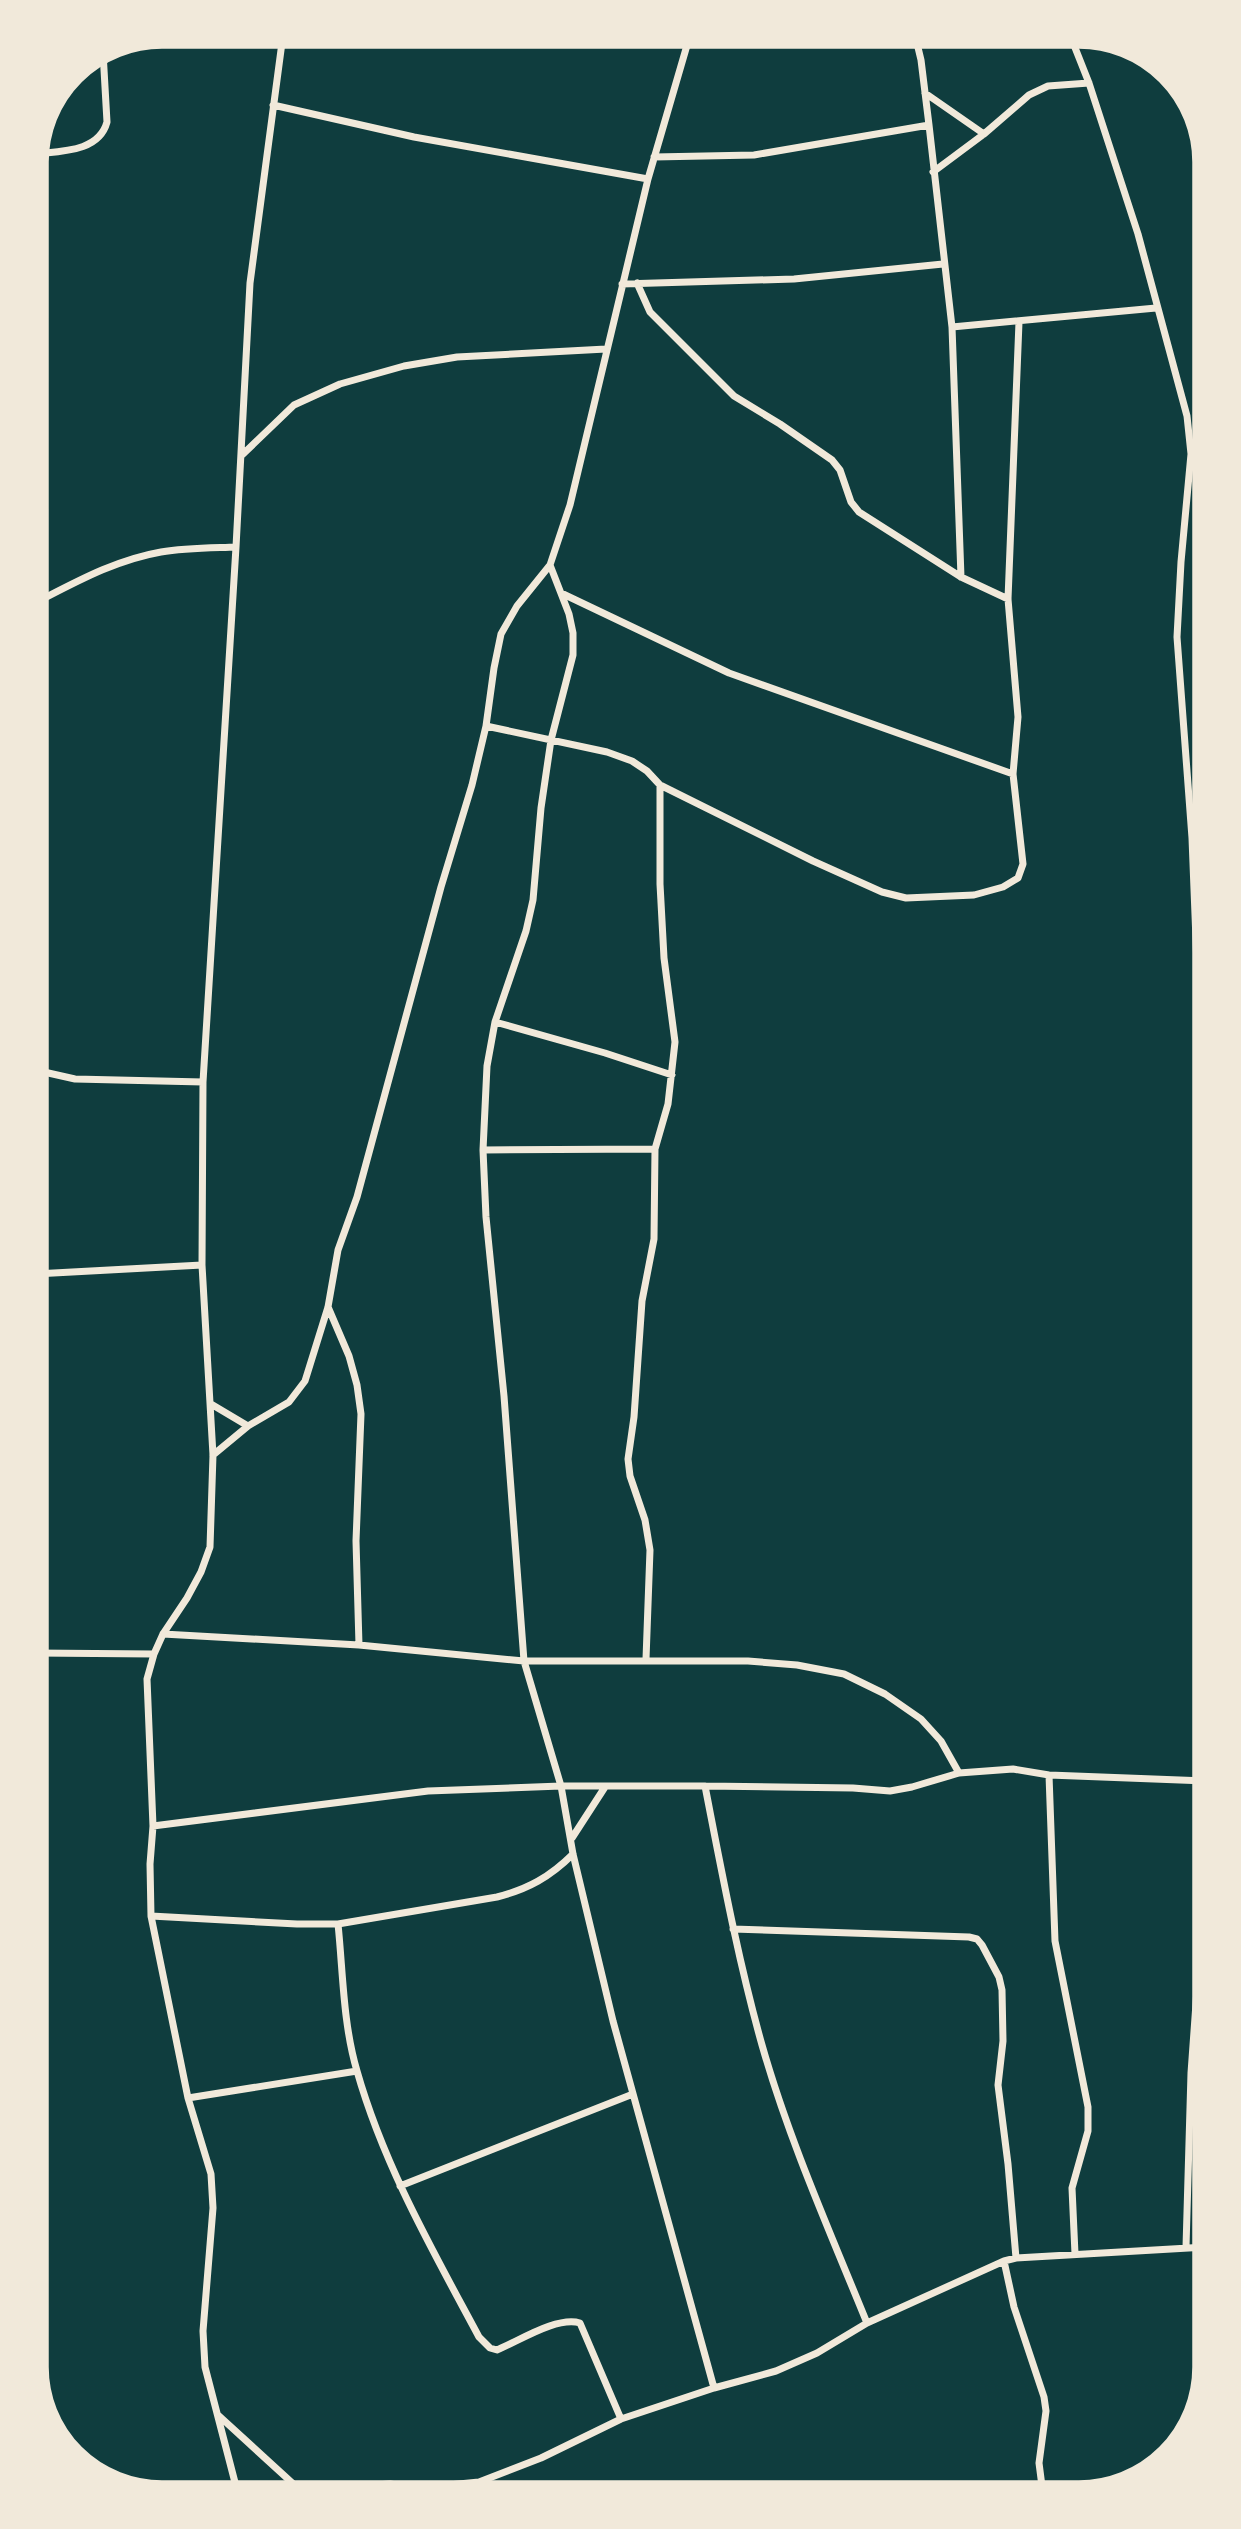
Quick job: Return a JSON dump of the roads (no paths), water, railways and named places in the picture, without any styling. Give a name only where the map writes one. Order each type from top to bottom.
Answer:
[{"type":"street","points":[[235,2482],[205,2367],[204,2331],[213,2208],[211,2174],[188,2098],[151,1916],[150,1864],[153,1826],[147,1679],[163,1634],[187,1598],[210,1547],[214,1455],[202,1265],[203,1082],[250,283],[281,47]]},
{"type":"street","points":[[214,1455],[248,1426],[289,1402],[305,1381],[328,1307],[338,1250],[357,1197],[486,726],[501,634],[517,606],[550,565],[570,505],[648,179],[688,47]]},
{"type":"street","points":[[917,47],[929,125],[952,327],[961,577]]},
{"type":"street","points":[[1075,47],[1138,234],[1187,416],[1191,454],[1177,637],[1194,889]]},
{"type":"street","points":[[47,151],[85,146],[96,142],[104,133],[107,122],[104,64]]},
{"type":"street","points":[[933,172],[984,134],[1029,95],[1048,86],[1089,83]]},
{"type":"street","points":[[925,93],[984,134]]},
{"type":"street","points":[[273,105],[414,138],[648,179]]},
{"type":"street","points":[[654,157],[754,155],[929,125]]},
{"type":"street","points":[[622,284],[794,279],[943,264]]},
{"type":"street","points":[[637,283],[650,312],[734,396],[832,460],[840,470],[851,502],[859,512],[961,577],[1008,598]]},
{"type":"street","points":[[952,327],[1156,308]]},
{"type":"street","points":[[486,726],[607,752],[632,761],[647,771],[660,785],[881,892],[906,898],[974,895],[1003,887],[1018,878],[1023,864],[1013,774],[1018,717],[1008,598],[1019,322]]},
{"type":"street","points":[[241,456],[294,405],[340,384],[404,366],[457,358],[606,349]]},
{"type":"street","points":[[1191,454],[1194,458]]},
{"type":"street","points":[[47,597],[94,572],[129,560],[162,552],[236,547]]},
{"type":"street","points":[[550,565],[569,614],[573,633],[573,655],[551,740],[541,808],[533,900],[526,930],[495,1022],[487,1066],[483,1150],[486,1217],[504,1396],[524,1661],[561,1786],[573,1854],[634,2094],[714,2388]]},
{"type":"street","points":[[560,593],[729,673],[1013,774]]},
{"type":"street","points":[[646,1659],[650,1550],[645,1520],[630,1476],[628,1458],[634,1417],[642,1301],[654,1239],[654,1149],[668,1104],[675,1042],[664,958],[660,884],[660,785]]},
{"type":"street","points":[[495,1022],[672,1075]]},
{"type":"street","points":[[47,1073],[75,1079],[203,1082]]},
{"type":"street","points":[[483,1150],[654,1149]]},
{"type":"street","points":[[47,1274],[202,1265]]},
{"type":"street","points":[[328,1307],[349,1356],[361,1414],[356,1541],[359,1645]]},
{"type":"street","points":[[211,1404],[248,1426]]},
{"type":"street","points":[[163,1634],[359,1645],[524,1661],[646,1659],[797,1665],[844,1674],[885,1694],[921,1718],[941,1741],[959,1773]]},
{"type":"street","points":[[47,1653],[154,1654]]},
{"type":"street","points":[[153,1826],[428,1791],[561,1786],[853,1788],[890,1791],[959,1773],[1013,1769],[1048,1775],[1194,1781]]},
{"type":"street","points":[[1048,1775],[1055,1941],[1088,2107],[1088,2131],[1072,2188],[1075,2254]]},
{"type":"street","points":[[705,1786],[733,1929],[763,2046],[802,2160],[867,2323]]},
{"type":"street","points":[[572,1839],[605,1787]]},
{"type":"street","points":[[151,1916],[338,1924],[497,1898],[521,1891],[558,1869],[573,1854]]},
{"type":"street","points":[[338,1924],[349,2032],[356,2071],[400,2186],[479,2337],[490,2348],[497,2350],[552,2325],[571,2320],[580,2323],[621,2419]]},
{"type":"street","points":[[733,1929],[977,1939],[999,1977],[1002,1990],[1003,2041],[998,2085],[1016,2258]]},
{"type":"street","points":[[1186,2247],[1194,2031]]},
{"type":"street","points":[[188,2098],[356,2071]]},
{"type":"street","points":[[400,2186],[634,2094]]},
{"type":"street","points":[[479,2482],[541,2458],[621,2419],[714,2388],[776,2371],[817,2353],[867,2323],[1004,2261],[1016,2258],[1194,2247]]},
{"type":"street","points":[[1004,2261],[1014,2307],[1044,2397],[1046,2411],[1039,2463],[1041,2482]]},
{"type":"street","points":[[218,2415],[291,2482]]}]
